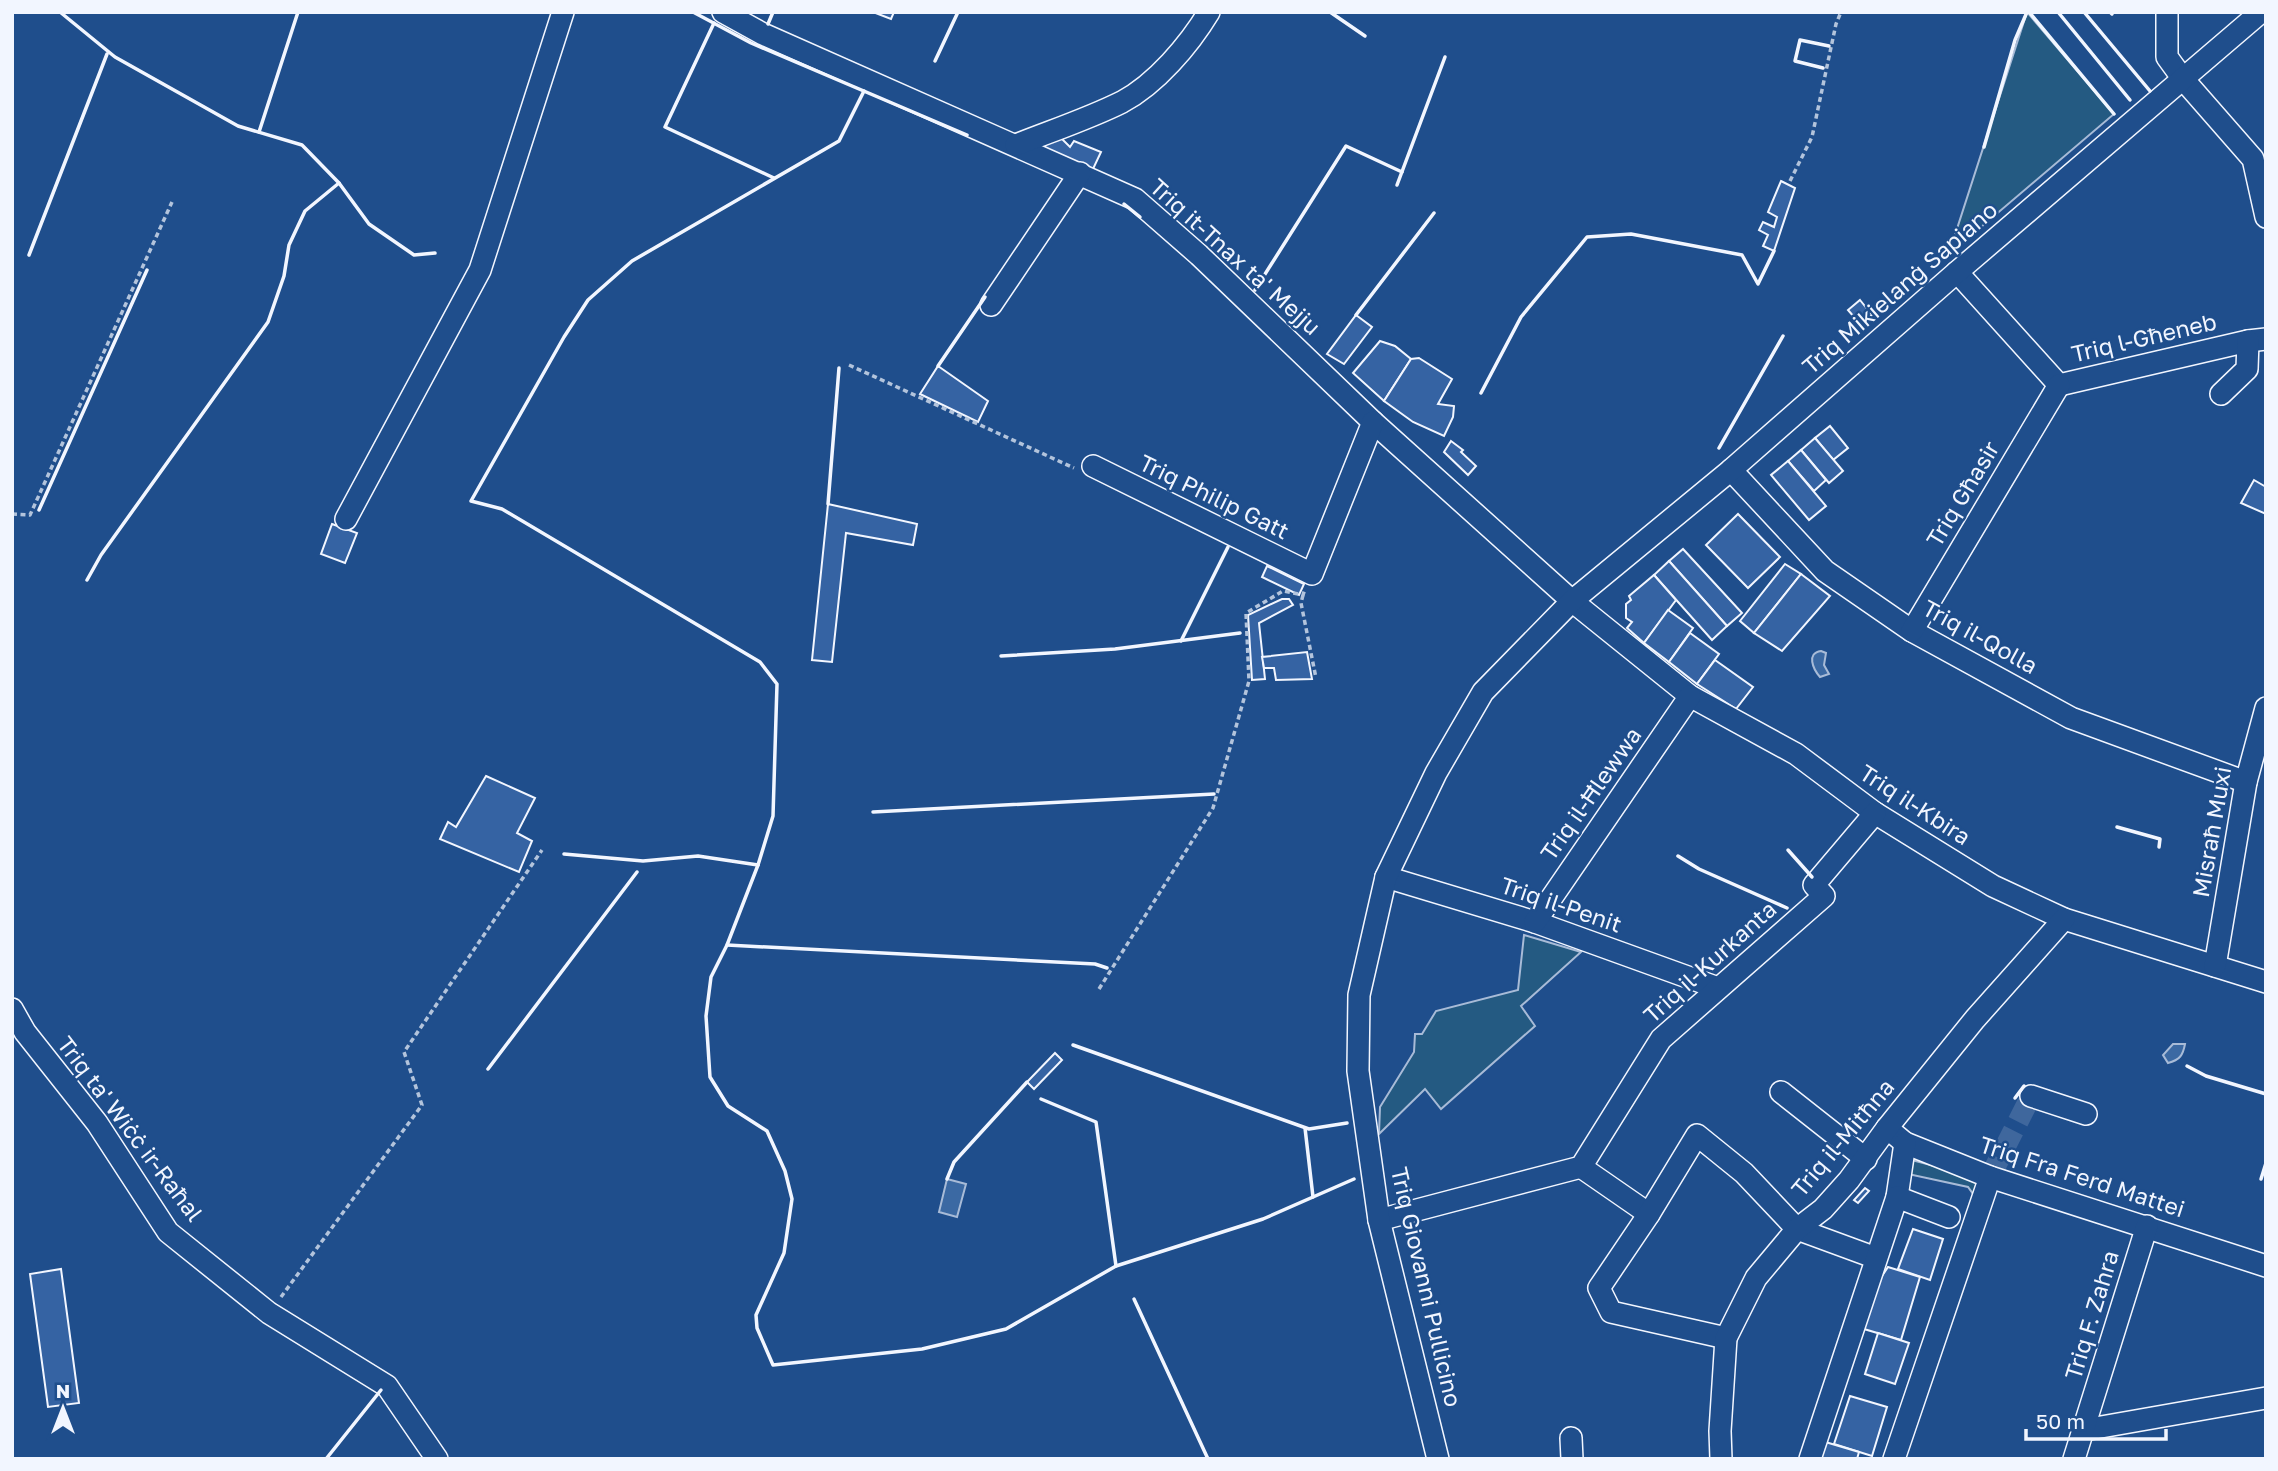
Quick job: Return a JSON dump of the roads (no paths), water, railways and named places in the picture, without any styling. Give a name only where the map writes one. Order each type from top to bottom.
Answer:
[{"type":"street","points":[[346,519],[480,270],[563,12]]},
{"type":"street","name":"Triq it-Tnax ta' Mejju","points":[[723,12],[763,34],[1135,199],[1199,255],[1373,422],[1572,601]]},
{"type":"street","points":[[1016,145],[1124,101],[1158,77],[1209,12]]},
{"type":"street","points":[[2168,12],[2168,57],[2183,79],[2259,160],[2266,217]]},
{"type":"street","name":"Triq Mikielanġ Sapiano","points":[[1572,601],[1731,470],[1957,272],[2262,12]]},
{"type":"street","points":[[992,305],[1080,173]]},
{"type":"street","name":"Triq l-Għeneb","points":[[1957,272],[2059,384],[2257,340]]},
{"type":"street","points":[[2221,394],[2248,369],[2257,340]]},
{"type":"street","name":"Triq Għasir","points":[[1912,631],[2059,384]]},
{"type":"street","name":"Triq Philip Gatt","points":[[1093,467],[1311,574],[1373,422]]},
{"type":"street","name":"Triq il-Qolla","points":[[1731,470],[1825,571],[1912,631],[2071,718],[2246,782]]},
{"type":"street","name":"Triq il-Kbira","points":[[1572,601],[1690,696],[1796,754],[1875,813],[1993,886],[2064,919],[2266,982]]},
{"type":"street","name":"Triq Giovanni Pullicino","points":[[1438,1459],[1380,1220],[1358,1072],[1359,995],[1386,877],[1436,773],[1483,692],[1572,601]]},
{"type":"street","name":"Triq il-Ħlewwa","points":[[1535,922],[1690,696]]},
{"type":"street","name":"Misraħ Muxi","points":[[2215,966],[2246,782],[2266,708]]},
{"type":"street","name":"Triq il-Kurkanta","points":[[1581,1167],[1661,1039],[1824,896],[1814,885],[1875,813]]},
{"type":"street","name":"Triq il-Penit","points":[[1386,877],[1535,922],[1718,988]]},
{"type":"street","name":"Triq il-Mitħna","points":[[1721,1459],[1720,1431],[1726,1338],[1756,1278],[1797,1229],[1823,1209],[1866,1159],[1887,1128],[1975,1019],[2064,919]]},
{"type":"street","name":"Triq ta' Wiċċ ir-Raħal","points":[[12,1009],[19,1032],[97,1123],[168,1232],[269,1313],[387,1386],[437,1459]]},
{"type":"street","points":[[1780,1092],[1866,1159]]},
{"type":"street","points":[[2031,1096],[2086,1114]]},
{"type":"street","name":"Triq Fra Ferd Mattei","points":[[1887,1128],[1905,1143],[1990,1177],[2266,1266]]},
{"type":"street","points":[[1726,1338],[1611,1312],[1599,1288],[1649,1214],[1697,1135],[1744,1174],[1797,1229],[1876,1258]]},
{"type":"street","points":[[1810,1459],[1897,1197],[1905,1143]]},
{"type":"street","points":[[1380,1220],[1581,1167],[1649,1214]]},
{"type":"street","points":[[1894,1459],[1990,1177]]},
{"type":"street","points":[[1897,1197],[1949,1217]]},
{"type":"street","name":"Triq F. Zahra","points":[[2074,1459],[2147,1226]]},
{"type":"street","points":[[2084,1430],[2266,1398]]},
{"type":"tunnel","points":[[1990,1177],[2031,1096]]}]
